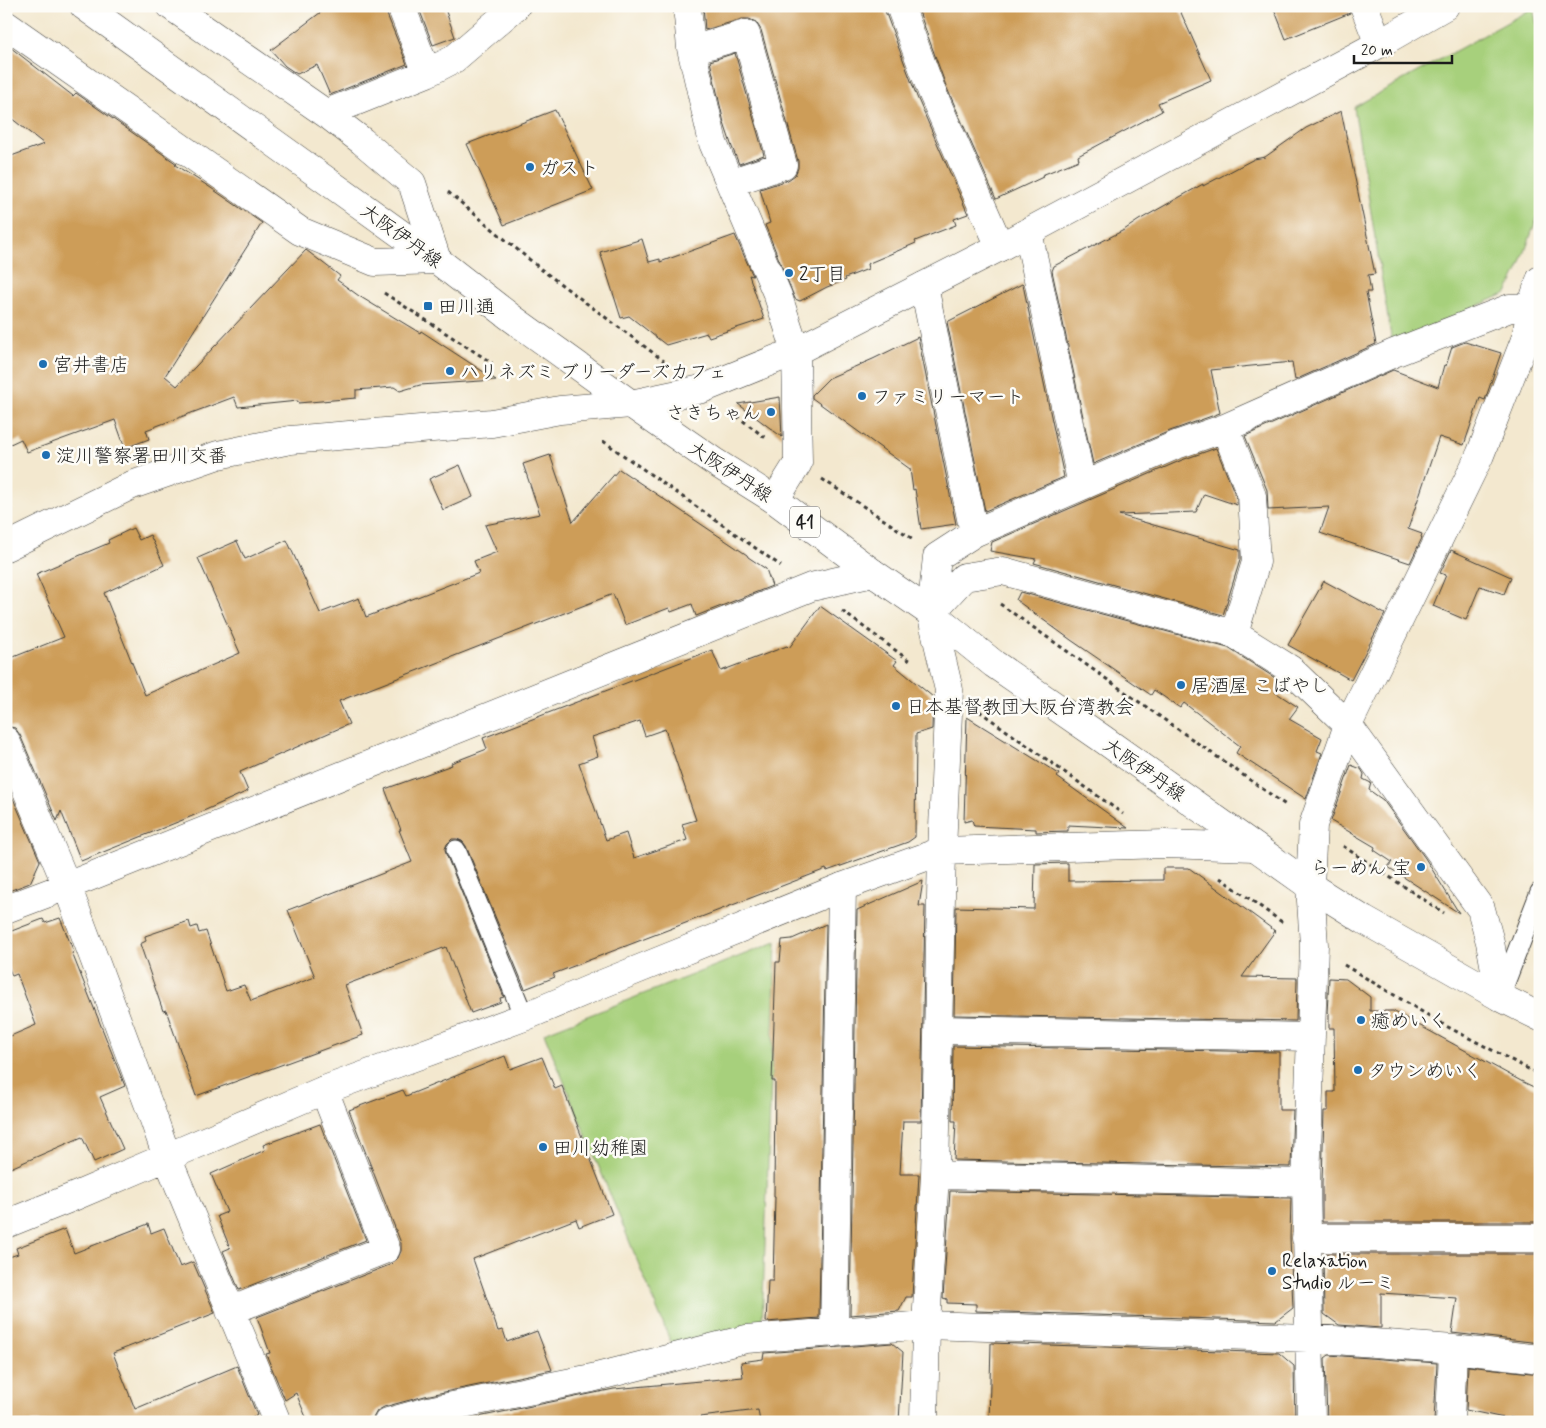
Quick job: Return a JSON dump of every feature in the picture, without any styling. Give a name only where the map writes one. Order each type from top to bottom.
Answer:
[{"type":"street","name":"大阪伊丹線","points":[[84,6],[437,260],[509,316],[631,404],[713,461],[775,500],[873,573],[932,613],[994,664],[1310,886],[1364,920],[1500,997],[1540,1017]]},
{"type":"street","points":[[6,25],[300,232],[375,262],[437,260],[412,183],[328,114],[171,6]]},
{"type":"street","points":[[401,6],[427,73]]},
{"type":"street","points":[[328,114],[427,73],[454,59],[516,6]]},
{"type":"street","points":[[687,6],[692,50],[713,143],[778,296],[796,351],[798,463],[775,500]]},
{"type":"street","points":[[900,6],[932,92],[1000,247]]},
{"type":"street","points":[[1364,6],[1378,44]]},
{"type":"street","points":[[6,546],[132,485],[218,455],[290,440],[492,423],[560,410],[631,404],[702,389],[796,351],[1000,247],[1378,44],[1445,6]]},
{"type":"street","points":[[692,50],[746,34],[784,165],[730,183]]},
{"type":"street","points":[[1028,232],[1082,485]]},
{"type":"street","points":[[1311,1422],[1306,1183],[1314,945],[1310,886],[1313,826],[1348,725],[1480,455],[1526,337],[1530,307],[1540,280]]},
{"type":"street","points":[[924,286],[974,533]]},
{"type":"street","points":[[924,1422],[926,1325],[935,1175],[942,852],[949,690],[932,613],[937,557],[974,533],[1176,445],[1225,428],[1394,353],[1510,308],[1530,307]]},
{"type":"street","points":[[1225,428],[1252,496],[1256,562],[1234,634]]},
{"type":"street","points":[[932,613],[964,578],[1002,571],[1234,634],[1290,669],[1348,725],[1481,909],[1490,942],[1500,997]]},
{"type":"street","points":[[6,909],[811,587],[873,573]]},
{"type":"street","points":[[6,741],[67,886],[167,1157],[277,1422]]},
{"type":"street","points":[[6,1224],[73,1198],[324,1090],[524,1017],[842,887],[942,852],[1165,844],[1254,847]]},
{"type":"street","points":[[834,1333],[842,887]]},
{"type":"street","points":[[939,1030],[1312,1037]]},
{"type":"street","points":[[230,1311],[386,1249],[324,1090]]},
{"type":"street","points":[[935,1175],[1306,1183]]},
{"type":"street","points":[[1306,1238],[1540,1238]]},
{"type":"street","points":[[388,1422],[428,1411],[592,1378],[746,1339],[926,1325],[1308,1338],[1453,1349],[1540,1359]]},
{"type":"street","points":[[1450,1422],[1453,1349]]},
{"type":"lane","points":[[456,850],[524,1017]]},
{"type":"lane","points":[[1500,997],[1540,892]]},
{"type":"path","points":[[446,190],[542,270],[664,361]]},
{"type":"path","points":[[382,292],[492,362]]},
{"type":"path","points":[[998,602],[1289,808]]},
{"type":"path","points":[[1341,845],[1448,916]]},
{"type":"path","points":[[1339,962],[1446,1026],[1540,1076]]},
{"type":"green space","points":[[1533,8],[1540,38],[1540,209],[1520,266],[1507,293],[1392,343],[1354,107]]},
{"type":"green space","points":[[776,942],[762,1327],[671,1343],[544,1033]]},
{"type":"building","points":[[329,6],[386,6],[386,12],[407,64],[330,95],[317,65],[297,74],[285,66],[271,50]]},
{"type":"building","points":[[418,6],[444,6],[455,37],[433,45]]},
{"type":"building","points":[[703,6],[885,6],[885,11],[917,97],[968,214],[954,219],[956,225],[915,241],[916,243],[867,264],[868,269],[845,278],[846,280],[827,287],[800,301],[795,299],[765,225],[770,223],[760,189],[788,180],[795,175],[798,168],[798,161],[761,30],[756,22],[742,19],[705,30]]},
{"type":"building","points":[[917,6],[1178,6],[1211,80],[1158,103],[1162,111],[1078,156],[1079,160],[1042,175],[1043,177],[996,199],[946,86]]},
{"type":"building","points":[[1273,6],[1349,6],[1350,13],[1286,39]]},
{"type":"building","points":[[6,44],[73,96],[76,93],[177,164],[175,165],[262,223],[165,376],[177,386],[306,250],[340,276],[337,280],[359,296],[420,333],[421,331],[496,380],[420,385],[400,391],[394,387],[356,390],[356,398],[238,407],[234,397],[146,430],[149,439],[125,448],[115,420],[27,452],[21,439],[6,446],[6,158],[44,144],[6,114]]},
{"type":"building","points":[[735,53],[764,155],[739,164],[724,123],[710,61]]},
{"type":"building","name":"ガスト","points":[[555,110],[593,190],[504,225],[467,144]]},
{"type":"building","points":[[1341,111],[1375,274],[1368,275],[1371,292],[1366,292],[1376,344],[1295,380],[1292,362],[1211,370],[1220,413],[1170,431],[1093,464],[1052,271],[1054,266],[1124,230],[1203,184],[1203,186],[1254,159],[1265,157],[1306,128]]},
{"type":"building","points":[[735,235],[753,276],[749,275],[764,319],[709,337],[707,333],[666,345],[629,316],[621,318],[600,252],[642,239],[649,262],[660,259],[660,262]]},
{"type":"building","points":[[1022,284],[1064,477],[985,511],[947,322]]},
{"type":"building","points":[[918,337],[956,524],[921,529],[910,469],[812,398],[812,395],[829,378]]},
{"type":"building","points":[[1465,342],[1501,353],[1485,400],[1480,398],[1464,445],[1439,437],[1408,529],[1422,534],[1422,538],[1410,563],[1320,533],[1329,507],[1268,510],[1267,490],[1245,436],[1393,370],[1438,387],[1444,365],[1446,366],[1452,347]]},
{"type":"building","points":[[780,397],[782,437],[738,404]]},
{"type":"building","points":[[1216,448],[1237,499],[1237,505],[1204,494],[1196,512],[1119,515],[1240,550],[1240,560],[1223,615],[1034,563],[1036,559],[990,551],[992,542],[1182,460]]},
{"type":"building","points":[[550,455],[573,522],[619,469],[766,569],[772,586],[696,616],[692,604],[671,612],[669,608],[625,625],[613,594],[339,701],[349,724],[240,772],[248,791],[190,817],[81,861],[61,811],[57,821],[20,735],[15,728],[6,726],[6,660],[64,637],[36,574],[109,543],[108,540],[133,528],[139,540],[150,535],[164,565],[104,593],[145,695],[240,653],[198,558],[237,541],[245,559],[287,540],[320,613],[359,598],[366,617],[479,573],[474,561],[497,552],[485,525],[540,514],[523,464]]},
{"type":"building","points":[[460,465],[473,497],[443,510],[429,479]]},
{"type":"building","points":[[1451,550],[1511,577],[1504,594],[1480,586],[1466,620],[1433,606],[1446,575],[1440,573]]},
{"type":"building","points":[[1324,581],[1385,614],[1351,680],[1288,645]]},
{"type":"building","points":[[1020,592],[1228,648],[1280,681],[1282,683],[1275,692],[1298,707],[1289,719],[1322,738],[1317,751],[1322,753],[1306,799],[1236,753],[1240,746],[1184,703],[1180,708],[1154,690],[1151,695],[1071,640],[1016,600]]},
{"type":"building","points":[[820,606],[897,661],[894,665],[933,697],[932,729],[916,734],[915,837],[908,842],[827,871],[826,869],[553,974],[555,977],[525,989],[466,846],[462,841],[452,839],[445,849],[446,854],[504,997],[500,998],[501,1002],[471,1013],[446,947],[345,985],[363,1035],[196,1096],[166,1010],[163,1011],[140,944],[146,941],[145,936],[189,921],[191,928],[197,926],[199,933],[206,931],[226,991],[244,985],[251,1001],[315,977],[288,910],[412,862],[385,789],[452,765],[451,763],[487,749],[483,738],[712,650],[721,671],[787,646],[789,648]],"holes":[[[640,721],[645,736],[665,729],[696,820],[682,824],[687,840],[634,858],[626,833],[606,840],[579,763],[598,756],[592,737]]]},
{"type":"building","points":[[967,717],[1059,774],[1057,777],[1128,828],[1068,825],[1068,831],[1036,832],[1036,829],[974,826],[972,820],[964,822]]},
{"type":"building","points":[[1351,765],[1361,769],[1364,774],[1363,779],[1371,783],[1369,790],[1383,800],[1425,858],[1459,913],[1388,867],[1392,862],[1374,850],[1375,847],[1331,821]]},
{"type":"building","points":[[6,782],[40,861],[30,883],[6,892]]},
{"type":"building","points":[[1068,863],[1068,881],[1163,880],[1163,868],[1189,868],[1275,931],[1242,977],[1297,978],[1296,1021],[954,1015],[956,907],[1034,909],[1035,864]]},
{"type":"building","points":[[923,881],[919,906],[925,906],[921,1121],[903,1121],[900,1174],[919,1174],[912,1297],[906,1297],[899,1311],[850,1315],[857,910]]},
{"type":"building","points":[[60,918],[125,1086],[100,1097],[123,1149],[94,1162],[82,1137],[6,1170],[6,1038],[36,1025],[17,974],[12,976],[6,961],[6,924],[12,923],[9,932],[43,919],[45,923]]},
{"type":"building","points":[[826,924],[819,1318],[766,1322],[768,1281],[773,1281],[775,1081],[772,1081],[776,962],[780,962],[782,940],[792,939]]},
{"type":"building","points":[[1329,978],[1346,979],[1370,997],[1370,1011],[1393,1011],[1540,1090],[1540,1143],[1538,1143],[1540,1222],[1322,1222],[1324,1111],[1328,1111],[1328,1092],[1335,1092],[1334,1028],[1329,1028],[1329,1013],[1327,1013]]},
{"type":"building","points":[[953,1046],[1279,1052],[1279,1110],[1293,1110],[1291,1167],[954,1160],[956,1121],[952,1121]]},
{"type":"building","points":[[505,1056],[510,1069],[542,1057],[555,1089],[562,1086],[612,1214],[579,1227],[576,1219],[473,1259],[498,1331],[503,1330],[507,1342],[537,1331],[552,1370],[425,1396],[384,1407],[377,1411],[373,1422],[308,1422],[296,1393],[285,1400],[266,1354],[270,1353],[257,1317],[392,1264],[398,1258],[401,1251],[401,1243],[349,1110],[403,1090],[406,1096]]},
{"type":"building","points":[[320,1124],[366,1240],[239,1290],[223,1251],[230,1248],[217,1216],[227,1212],[211,1174],[265,1150],[263,1145]]},
{"type":"building","points":[[950,1191],[1291,1198],[1290,1238],[1293,1308],[1276,1321],[976,1311],[976,1304],[947,1303],[947,1299],[943,1298]]},
{"type":"building","points":[[148,1224],[151,1233],[164,1228],[180,1267],[193,1262],[215,1313],[113,1353],[135,1409],[237,1366],[257,1415],[246,1422],[6,1422],[6,1258],[18,1254],[16,1248],[65,1229],[74,1253]]},
{"type":"building","points":[[1323,1254],[1540,1254],[1540,1343],[1452,1333],[1457,1298],[1381,1293],[1381,1328],[1339,1325],[1324,1314]]},
{"type":"building","points":[[892,1343],[903,1352],[899,1422],[760,1422],[758,1410],[700,1417],[700,1422],[454,1422],[614,1389],[743,1377],[741,1362],[763,1359],[764,1353]]},
{"type":"building","points":[[991,1343],[1279,1353],[1294,1366],[1295,1422],[989,1422]]},
{"type":"building","points":[[1329,1355],[1437,1363],[1434,1422],[1327,1422],[1325,1358]]},
{"type":"building","points":[[1468,1366],[1540,1374],[1540,1422],[1528,1422],[1509,1417],[1509,1419],[1466,1410]]},
{"type":"place","name":"ガスト","points":[[530,167]]},
{"type":"place","name":"2丁目","points":[[789,273]]},
{"type":"place","name":"田川通","points":[[428,306]]},
{"type":"place","name":"宮井書店","points":[[43,364]]},
{"type":"place","name":"ハリネズミ ブリーダーズカフェ","points":[[450,371]]},
{"type":"place","name":"ファミリーマート","points":[[862,396]]},
{"type":"place","name":"さきちゃん","points":[[771,412]]},
{"type":"place","name":"淀川警察署田川交番","points":[[46,455]]},
{"type":"place","name":"居酒屋 こばやし","points":[[1181,685]]},
{"type":"place","name":"日本基督教団大阪台湾教会","points":[[896,706]]},
{"type":"place","name":"らーめん 宝","points":[[1421,867]]},
{"type":"place","name":"癒めいく","points":[[1361,1020]]},
{"type":"place","name":"タウンめいく","points":[[1358,1070]]},
{"type":"place","name":"田川幼稚園","points":[[543,1147]]},
{"type":"place","name":"Relaxation Studio ルーミ","points":[[1272,1271]]}]
